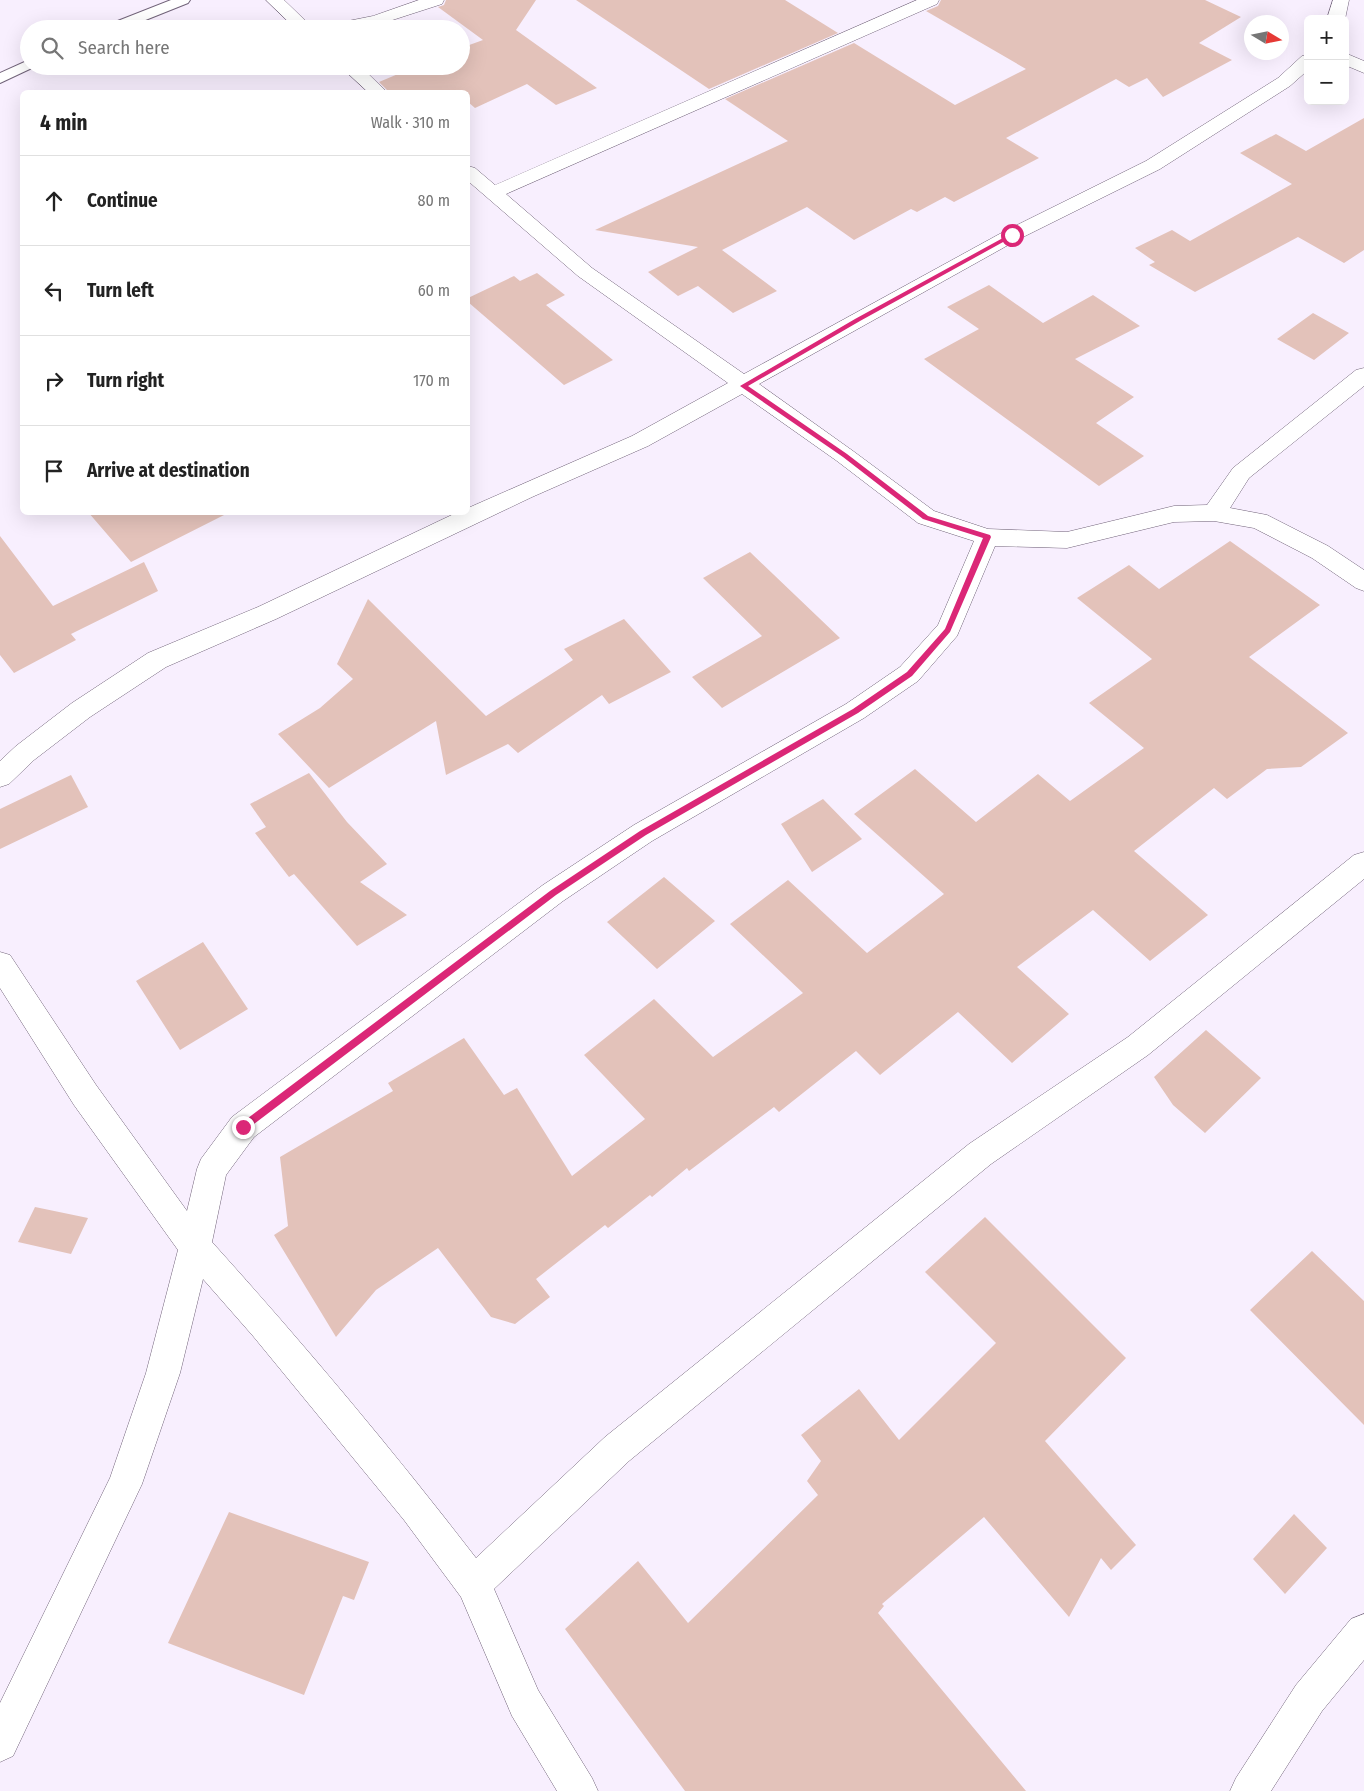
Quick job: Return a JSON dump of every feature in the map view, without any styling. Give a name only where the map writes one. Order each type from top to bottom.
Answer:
[{"type":"street","points":[[274,0],[296,20]]},
{"type":"street","points":[[377,20],[436,0]]},
{"type":"street","points":[[492,193],[931,0]]},
{"type":"street","points":[[1337,15],[1341,0]]},
{"type":"street","points":[[400,20],[412,9]]},
{"type":"street","points":[[1349,60],[1364,68]]},
{"type":"street","points":[[0,777],[25,753],[81,710],[157,660],[267,613],[524,491],[640,441],[744,386],[857,320],[1012,235],[1153,165],[1284,82],[1304,64]]},
{"type":"street","points":[[359,75],[376,90]]},
{"type":"street","points":[[470,174],[585,272],[845,456],[926,517],[987,537],[1067,540],[1174,514],[1214,513],[1259,521],[1320,552],[1364,582]]},
{"type":"street","points":[[1214,513],[1241,473],[1364,375]]},
{"type":"street","points":[[0,1743],[125,1484],[163,1373],[195,1247],[212,1169],[243,1127],[553,893],[643,833],[855,711],[909,674],[948,630],[987,537]]},
{"type":"street","points":[[474,1584],[618,1449],[972,1161],[1138,1046],[1364,863]]},
{"type":"street","points":[[0,964],[85,1095],[195,1247],[265,1325],[416,1508],[474,1584],[525,1703],[579,1791]]},
{"type":"street","points":[[1249,1791],[1309,1698],[1364,1632]]},
{"type":"lane","points":[[133,20],[184,0]]},
{"type":"lane","points":[[0,79],[20,69]]},
{"type":"building","points":[[446,0],[536,0],[516,30],[597,88],[556,105],[527,84],[475,108],[470,104],[470,90],[387,90],[379,82],[396,75],[470,75],[470,45],[483,40],[470,30],[470,20],[456,20],[438,7],[444,5]]},
{"type":"building","points":[[576,0],[785,0],[838,33],[709,89]]},
{"type":"building","points":[[941,0],[1205,0],[1241,17],[1199,43],[1232,60],[1163,97],[1147,78],[1129,87],[1116,79],[1006,138],[1039,158],[954,202],[945,197],[917,212],[911,209],[854,240],[807,207],[722,250],[777,291],[733,313],[698,286],[678,296],[648,272],[698,247],[595,230],[788,141],[725,99],[854,43],[955,105],[1026,69],[926,11],[938,6]]},
{"type":"building","points":[[1364,118],[1364,250],[1344,263],[1298,237],[1195,292],[1149,265],[1155,262],[1135,248],[1172,230],[1190,241],[1292,184],[1240,153],[1276,134],[1306,151]]},
{"type":"building","points":[[537,273],[565,295],[546,305],[613,360],[564,385],[470,304],[470,297],[514,276],[520,281]]},
{"type":"building","points":[[989,285],[1043,323],[1093,295],[1140,326],[1075,359],[1134,397],[1096,423],[1144,456],[1099,486],[924,359],[979,329],[947,307]]},
{"type":"building","points":[[1313,313],[1349,333],[1314,360],[1277,339]]},
{"type":"building","points":[[91,515],[224,515],[131,562]]},
{"type":"building","points":[[0,536],[53,606],[144,562],[158,591],[71,634],[76,640],[14,673],[0,655]]},
{"type":"building","points":[[1230,541],[1320,605],[1249,657],[1348,733],[1301,767],[1267,769],[1227,799],[1214,788],[1134,851],[1208,915],[1150,961],[1093,910],[1017,967],[1069,1014],[1012,1063],[958,1012],[880,1075],[856,1051],[779,1112],[774,1107],[689,1171],[687,1168],[652,1197],[650,1195],[608,1228],[605,1225],[536,1279],[550,1297],[515,1324],[491,1317],[438,1248],[376,1290],[336,1337],[274,1235],[288,1226],[280,1157],[393,1091],[388,1083],[464,1038],[504,1095],[517,1088],[572,1176],[645,1119],[584,1055],[654,999],[713,1057],[803,993],[730,924],[788,880],[867,953],[944,894],[854,814],[915,769],[976,822],[1038,774],[1070,801],[1144,748],[1089,703],[1152,659],[1077,598],[1129,565],[1159,589]]},
{"type":"building","points":[[750,552],[840,638],[722,708],[692,677],[762,636],[703,578]]},
{"type":"building","points":[[368,599],[486,716],[573,660],[564,649],[624,619],[671,672],[609,704],[602,695],[518,753],[508,744],[446,775],[436,721],[329,788],[278,734],[320,708],[353,679],[337,664]]},
{"type":"building","points":[[309,773],[347,822],[387,864],[360,882],[407,915],[357,946],[294,874],[289,877],[255,833],[266,827],[250,804]]},
{"type":"building","points":[[71,775],[88,807],[0,849],[0,809]]},
{"type":"building","points":[[823,799],[862,839],[812,872],[781,824]]},
{"type":"building","points":[[664,877],[715,921],[657,969],[607,922]]},
{"type":"building","points":[[203,942],[248,1009],[180,1050],[136,981]]},
{"type":"building","points":[[1206,1030],[1261,1078],[1205,1133],[1173,1105],[1154,1077]]},
{"type":"building","points":[[35,1207],[88,1218],[71,1254],[18,1242]]},
{"type":"building","points":[[985,1217],[1126,1358],[1045,1441],[1136,1545],[1111,1570],[1101,1558],[1069,1617],[984,1517],[882,1604],[884,1606],[878,1613],[1026,1791],[685,1791],[565,1629],[638,1561],[688,1623],[818,1495],[807,1481],[821,1461],[801,1435],[859,1389],[899,1440],[996,1343],[925,1272]]},
{"type":"building","points":[[1312,1251],[1364,1301],[1364,1425],[1250,1310]]},
{"type":"building","points":[[229,1512],[369,1562],[354,1600],[343,1596],[304,1695],[168,1643]]},
{"type":"building","points":[[1294,1514],[1327,1548],[1285,1594],[1253,1559]]},
{"type":"route","points":[[243,1127],[553,893],[643,833],[855,711],[909,674],[948,630],[987,537],[926,517],[845,456],[744,386],[857,320],[1012,235]]}]
